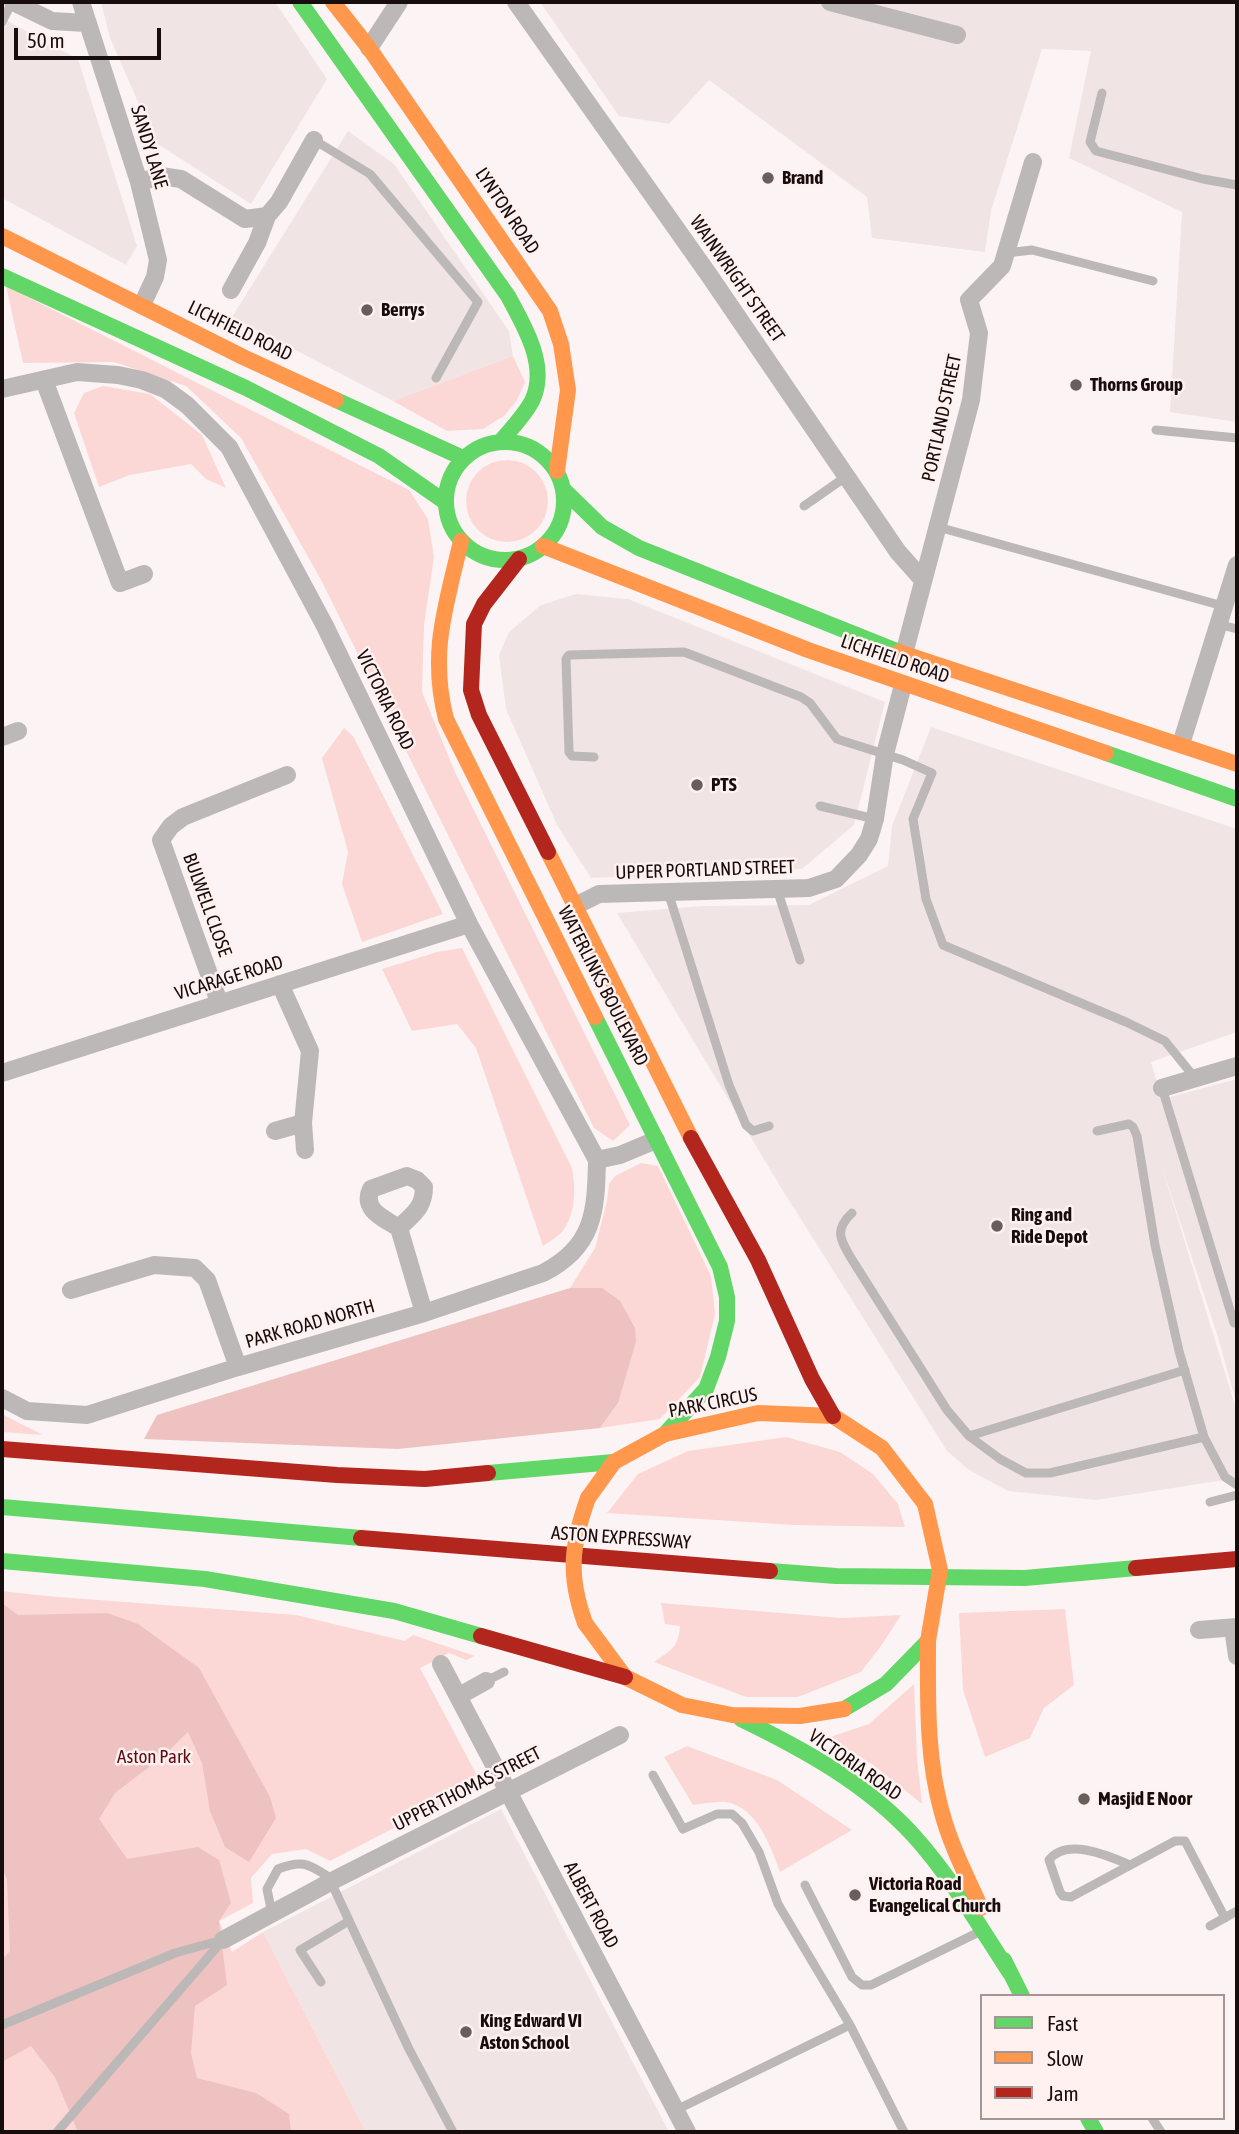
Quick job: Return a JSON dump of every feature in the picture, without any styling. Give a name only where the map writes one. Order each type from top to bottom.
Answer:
[{"type":"main road","points":[[300,2],[508,296],[525,328],[538,372],[536,391],[530,404],[502,441]]},
{"type":"main road","name":"LYNTON ROAD","points":[[333,2],[369,48],[550,312],[561,344],[568,390],[557,471]]},
{"type":"main road","name":"LICHFIELD ROAD","points":[[2,236],[243,357],[463,458]]},
{"type":"main road","points":[[2,275],[247,388],[379,456],[445,502]]},
{"type":"main road","points":[[502,441],[518,442],[547,458],[557,471],[564,490],[564,506],[561,521],[544,546],[519,559],[503,560],[488,558],[461,541],[453,530],[445,502],[450,478],[463,458],[480,446],[502,441]]},
{"type":"main road","name":"LICHFIELD ROAD","points":[[564,490],[602,527],[639,548],[904,654],[1237,764]]},
{"type":"main road","name":"WATERLINKS BOULEVARD","points":[[461,541],[441,616],[437,666],[439,696],[446,719],[720,1267],[727,1297],[727,1321],[706,1389],[665,1434]]},
{"type":"main road","name":"LICHFIELD ROAD","points":[[544,546],[903,685],[1237,799]]},
{"type":"main road","name":"WATERLINKS BOULEVARD","points":[[519,559],[484,604],[474,624],[471,690],[479,715],[706,1167],[758,1260],[811,1379],[833,1416]]},
{"type":"main road","name":"PARK CIRCUS","points":[[833,1416],[758,1413],[665,1434],[614,1462],[588,1498],[579,1521],[571,1564],[575,1593],[585,1623],[625,1677],[682,1705],[732,1715],[800,1716],[846,1709],[886,1684],[928,1641]]},
{"type":"main road","points":[[833,1416],[882,1448],[925,1504],[940,1570],[928,1641]]},
{"type":"main road","points":[[2,1449],[337,1475],[425,1479],[614,1462]]},
{"type":"main road","name":"ASTON EXPRESSWAY","points":[[2,1507],[836,1576],[1025,1578],[1237,1559]]},
{"type":"main road","points":[[2,1561],[205,1579],[394,1611],[625,1677]]},
{"type":"main road","name":"VICTORIA ROAD","points":[[928,1641],[928,1716],[938,1799],[949,1835],[1021,1994]]},
{"type":"main road","name":"VICTORIA ROAD","points":[[732,1715],[775,1735],[876,1801],[913,1835],[954,1888],[1010,1973]]},
{"type":"street","points":[[12,2],[52,21],[86,23]]},
{"type":"street","name":"SANDY LANE","points":[[81,2],[139,182],[158,260],[156,277],[142,305]]},
{"type":"street","points":[[369,48],[399,2]]},
{"type":"street","name":"WAINWRIGHT STREET","points":[[516,2],[709,275],[898,552],[923,580]]},
{"type":"street","points":[[830,2],[957,35]]},
{"type":"street","points":[[231,290],[257,243],[267,216],[279,202],[314,140]]},
{"type":"street","name":"PORTLAND STREET","points":[[904,654],[971,400],[978,355],[978,333],[969,300],[1002,265],[1033,162]]},
{"type":"street","points":[[139,182],[161,176],[181,179],[245,219],[267,216]]},
{"type":"street","name":"VICTORIA ROAD","points":[[2,389],[77,372],[142,380],[165,389],[187,405],[229,447],[326,626],[469,924],[597,1160],[597,1202],[587,1232]]},
{"type":"street","points":[[44,380],[120,583],[144,574]]},
{"type":"street","points":[[1181,744],[1237,565]]},
{"type":"street","name":"UPPER PORTLAND STREET","points":[[575,906],[599,894],[809,888],[836,879],[859,855],[869,839],[903,685]]},
{"type":"street","name":"BULWELL CLOSE","points":[[219,1002],[161,839],[170,826],[183,817],[287,775]]},
{"type":"street","name":"VICARAGE ROAD","points":[[2,1073],[469,924]]},
{"type":"street","points":[[280,984],[310,1051],[303,1123],[305,1150]]},
{"type":"street","points":[[1162,1088],[1237,1066]]},
{"type":"street","points":[[275,1131],[303,1123]]},
{"type":"street","points":[[597,1160],[620,1155],[656,1140]]},
{"type":"street","points":[[399,1228],[424,1313]]},
{"type":"street","name":"PARK ROAD NORTH","points":[[2,1398],[27,1411],[87,1415],[238,1367],[424,1313],[543,1273],[561,1264],[577,1248],[587,1232]]},
{"type":"street","points":[[71,1290],[153,1265],[195,1268],[207,1280],[238,1367]]},
{"type":"street","points":[[1199,1630],[1235,1627],[1237,1656]]},
{"type":"street","name":"ALBERT ROAD","points":[[441,1664],[687,2132]]},
{"type":"street","points":[[459,1696],[486,1681]]},
{"type":"street","name":"UPPER THOMAS STREET","points":[[223,1940],[332,1881],[620,1735]]},
{"type":"lane","points":[[2,22],[12,2]]},
{"type":"lane","points":[[1102,93],[1090,142],[1096,151],[1203,179],[1237,185]]},
{"type":"lane","points":[[314,140],[370,174],[478,302],[436,378]]},
{"type":"lane","points":[[1006,253],[1032,250],[1153,281]]},
{"type":"lane","points":[[1156,430],[1237,438]]},
{"type":"lane","points":[[804,506],[847,476]]},
{"type":"lane","points":[[938,527],[1223,606]]},
{"type":"lane","points":[[1218,624],[1237,629]]},
{"type":"lane","points":[[594,758],[572,757],[569,752],[566,659],[569,655],[684,652],[790,691],[810,703],[837,739],[886,754],[932,773],[913,819],[926,899],[943,945],[1126,1021],[1165,1041],[1195,1078]]},
{"type":"lane","points":[[820,806],[875,819]]},
{"type":"lane","points":[[777,889],[800,960]]},
{"type":"lane","points":[[668,892],[729,1085],[746,1125],[753,1131],[769,1126]]},
{"type":"lane","points":[[1162,1088],[1234,1323]]},
{"type":"lane","points":[[1097,1130],[1129,1124],[1137,1136],[1155,1245],[1204,1437],[1225,1477],[1237,1485]]},
{"type":"lane","points":[[852,1213],[842,1222],[841,1240],[947,1410],[969,1436],[1000,1459],[1026,1473],[1050,1473],[1204,1437]]},
{"type":"lane","points":[[969,1436],[1185,1370]]},
{"type":"lane","points":[[1210,1502],[1237,1495]]},
{"type":"lane","points":[[486,1681],[504,1672]]},
{"type":"lane","points":[[653,1775],[683,1829],[717,1814],[732,1814],[742,1823],[759,1852],[778,1904],[850,2025],[904,2132]]},
{"type":"lane","points":[[1130,1865],[1094,1850],[1084,1849],[1055,1854],[1049,1860],[1060,1892],[1067,1897],[1130,1865],[1175,1841],[1185,1841],[1225,1918]]},
{"type":"lane","points":[[272,1914],[267,1889],[278,1869],[294,1863],[309,1865],[332,1881],[409,2049],[453,2132]]},
{"type":"lane","points":[[805,1885],[852,1977],[862,1984],[871,1985],[982,1930]]},
{"type":"lane","points":[[1210,1926],[1237,1911]]},
{"type":"lane","points":[[321,1982],[300,1950],[349,1921]]},
{"type":"lane","points":[[2,2025],[175,1953],[223,1940]]},
{"type":"lane","points":[[57,2132],[223,1940]]},
{"type":"lane","points":[[676,2110],[850,2025]]},
{"type":"shaded area","points":[[101,2],[275,2],[327,79],[251,204],[156,143],[110,38]]},
{"type":"shaded area","points":[[540,2],[1237,2],[1237,422],[1170,412],[1182,212],[1069,158],[1091,51],[1042,49],[991,211],[985,252],[872,238],[867,197],[709,80],[669,124],[619,116]]},
{"type":"shaded area","points":[[2,18],[78,59],[137,246],[126,265],[2,198]]},
{"type":"shaded area","points":[[348,131],[394,164],[509,331],[513,356],[393,401],[232,317]]},
{"type":"shaded area","points":[[576,594],[628,599],[885,702],[854,825],[802,869],[591,878],[557,825],[506,709],[499,655],[509,632],[541,605]]},
{"type":"shaded area","points":[[931,727],[1237,829],[1237,1032],[1151,1062],[1162,1099],[1237,1079],[1237,1406],[1218,1337],[1161,1164],[1237,1412],[1237,1478],[1096,1500],[1008,1491],[969,1470],[947,1451],[780,1186],[617,913],[702,906],[809,905],[888,866],[892,826]]},
{"type":"shaded area","name":"King Edward VI Aston School","points":[[501,1809],[669,2132],[366,2132],[263,1932]]},
{"type":"green space","points":[[6,286],[409,490],[428,519],[434,557],[424,625],[422,692],[455,772],[630,1125],[613,1141],[594,1128],[320,578],[241,438],[186,386],[114,362],[23,363]]},
{"type":"green space","points":[[513,356],[525,382],[517,400],[505,415],[483,429],[447,431],[393,401]]},
{"type":"green space","points":[[103,386],[150,394],[202,435],[226,488],[206,479],[191,464],[130,475],[99,487],[74,413],[84,393]]},
{"type":"green space","points":[[507,460],[523,463],[536,472],[545,485],[548,501],[545,517],[536,530],[523,539],[507,542],[491,539],[478,530],[469,517],[466,501],[469,485],[478,472],[491,463]]},
{"type":"green space","points":[[344,728],[353,736],[443,914],[362,942],[342,884],[348,852],[322,758]]},
{"type":"green space","points":[[462,948],[572,1168],[574,1193],[570,1219],[561,1233],[543,1246],[476,1048],[457,1024],[412,1031],[382,969],[437,952]]},
{"type":"green space","points":[[641,1163],[658,1166],[711,1276],[715,1314],[700,1377],[660,1419],[600,1428],[618,1403],[602,1288],[570,1288],[595,1248],[609,1184],[615,1176]]},
{"type":"green space","points":[[570,1288],[602,1288],[620,1301],[635,1328],[636,1341],[618,1403],[600,1428],[398,1449],[144,1439],[157,1415]]},
{"type":"green space","points":[[2,1414],[43,1435],[2,1432]]},
{"type":"green space","points":[[786,1437],[840,1452],[873,1474],[898,1504],[905,1527],[794,1525],[607,1513],[638,1474],[688,1451]]},
{"type":"green space","name":"Aston Park","points":[[2,1591],[296,1615],[405,1641],[413,1635],[475,1656],[466,1660],[449,1653],[420,1668],[481,1783],[330,1861],[306,1849],[272,1854],[251,1878],[253,1903],[219,1921],[232,1952],[263,1932],[366,2132],[2,2132]]},
{"type":"green space","points":[[2,1603],[18,1615],[107,1613],[138,1624],[199,1668],[270,1797],[276,1818],[249,1862],[225,1847],[210,1811],[202,1763],[188,1732],[162,1757],[115,1793],[99,1819],[127,1859],[198,1847],[219,1860],[231,1903],[219,1921],[227,1985],[195,2006],[191,2053],[197,2078],[256,2093],[289,2114],[291,2132],[78,2132],[55,2077],[31,2046],[2,2062],[2,1960],[10,1951],[7,1879],[2,1868]]},
{"type":"green space","points":[[661,1603],[842,1618],[901,1615],[861,1672],[798,1697],[746,1697],[654,1662],[673,1648],[680,1626],[665,1624]]},
{"type":"green space","points":[[1065,1609],[1074,1685],[1044,1708],[1030,1738],[985,1757],[963,1690],[959,1613]]},
{"type":"green space","points":[[914,1684],[922,1804],[872,1764],[827,1738],[869,1724]]},
{"type":"green space","points":[[687,1746],[777,1780],[852,1830],[780,1872],[761,1830],[737,1805],[714,1802],[693,1805],[664,1757]]},
{"type":"traffic: fast","points":[[300,2],[508,296],[527,333],[536,360],[537,388],[525,412],[501,441]]},
{"type":"traffic: fast","points":[[2,276],[246,388],[379,456],[445,502]]},
{"type":"traffic: fast","points":[[336,400],[463,458]]},
{"type":"traffic: fast","points":[[505,442],[528,446],[547,459],[560,478],[564,501],[560,524],[547,543],[528,556],[505,560],[482,556],[463,543],[450,524],[446,501],[450,478],[463,459],[482,446],[505,442]]},
{"type":"traffic: fast","points":[[564,490],[602,527],[639,548],[899,652]]},
{"type":"traffic: fast","points":[[1106,753],[1237,799]]},
{"type":"traffic: fast","points":[[595,1017],[720,1267],[727,1297],[727,1321],[706,1389],[665,1434]]},
{"type":"traffic: fast","points":[[488,1473],[614,1462]]},
{"type":"traffic: fast","points":[[2,1507],[361,1538]]},
{"type":"traffic: fast","points":[[2,1561],[205,1579],[394,1611],[481,1636]]},
{"type":"traffic: fast","points":[[770,1571],[836,1576],[1025,1578],[1136,1568]]},
{"type":"traffic: fast","points":[[844,1709],[886,1684],[928,1641]]},
{"type":"traffic: fast","points":[[741,1719],[833,1769],[896,1817],[940,1868],[1010,1973]]},
{"type":"traffic: fast","points":[[1004,1960],[1021,1994]]},
{"type":"traffic: fast","points":[[1089,2120],[1096,2132]]},
{"type":"traffic: slow","points":[[333,2],[369,48],[550,311],[561,344],[568,390],[557,471]]},
{"type":"traffic: slow","points":[[2,236],[243,357],[336,400]]},
{"type":"traffic: slow","points":[[461,541],[445,608],[439,650],[441,695],[446,719],[595,1017]]},
{"type":"traffic: slow","points":[[543,546],[808,650],[1106,753]]},
{"type":"traffic: slow","points":[[899,652],[1237,764]]},
{"type":"traffic: slow","points":[[548,852],[691,1138]]},
{"type":"traffic: slow","points":[[588,1498],[614,1462],[665,1434],[758,1413],[833,1416],[882,1448],[925,1504]]},
{"type":"traffic: slow","points":[[585,1623],[576,1590],[574,1560],[578,1531],[588,1498]]},
{"type":"traffic: slow","points":[[925,1504],[940,1570],[928,1641]]},
{"type":"traffic: slow","points":[[585,1623],[625,1677],[682,1705],[732,1715],[800,1716],[844,1709]]},
{"type":"traffic: slow","points":[[928,1641],[929,1727],[937,1792],[950,1837],[981,1908]]},
{"type":"traffic: jam","points":[[519,559],[484,604],[474,624],[471,690],[479,715],[548,852]]},
{"type":"traffic: jam","points":[[691,1138],[758,1260],[812,1379],[833,1416]]},
{"type":"traffic: jam","points":[[2,1449],[337,1475],[425,1479],[488,1473]]},
{"type":"traffic: jam","points":[[361,1538],[770,1571]]},
{"type":"traffic: jam","points":[[1136,1568],[1237,1559]]},
{"type":"traffic: jam","points":[[481,1636],[625,1677]]},
{"type":"place","name":"Brand","points":[[768,178]]},
{"type":"place","name":"Berrys","points":[[367,310]]},
{"type":"place","name":"Thorns Group","points":[[1076,385]]},
{"type":"place","name":"PTS","points":[[697,785]]},
{"type":"place","name":"Ring and Ride Depot","points":[[997,1226]]},
{"type":"place","name":"Masjid E Noor","points":[[1084,1799]]},
{"type":"place","name":"Victoria Road Evangelical Church","points":[[855,1895]]},
{"type":"place","name":"King Edward VI Aston School","points":[[466,2032]]}]
